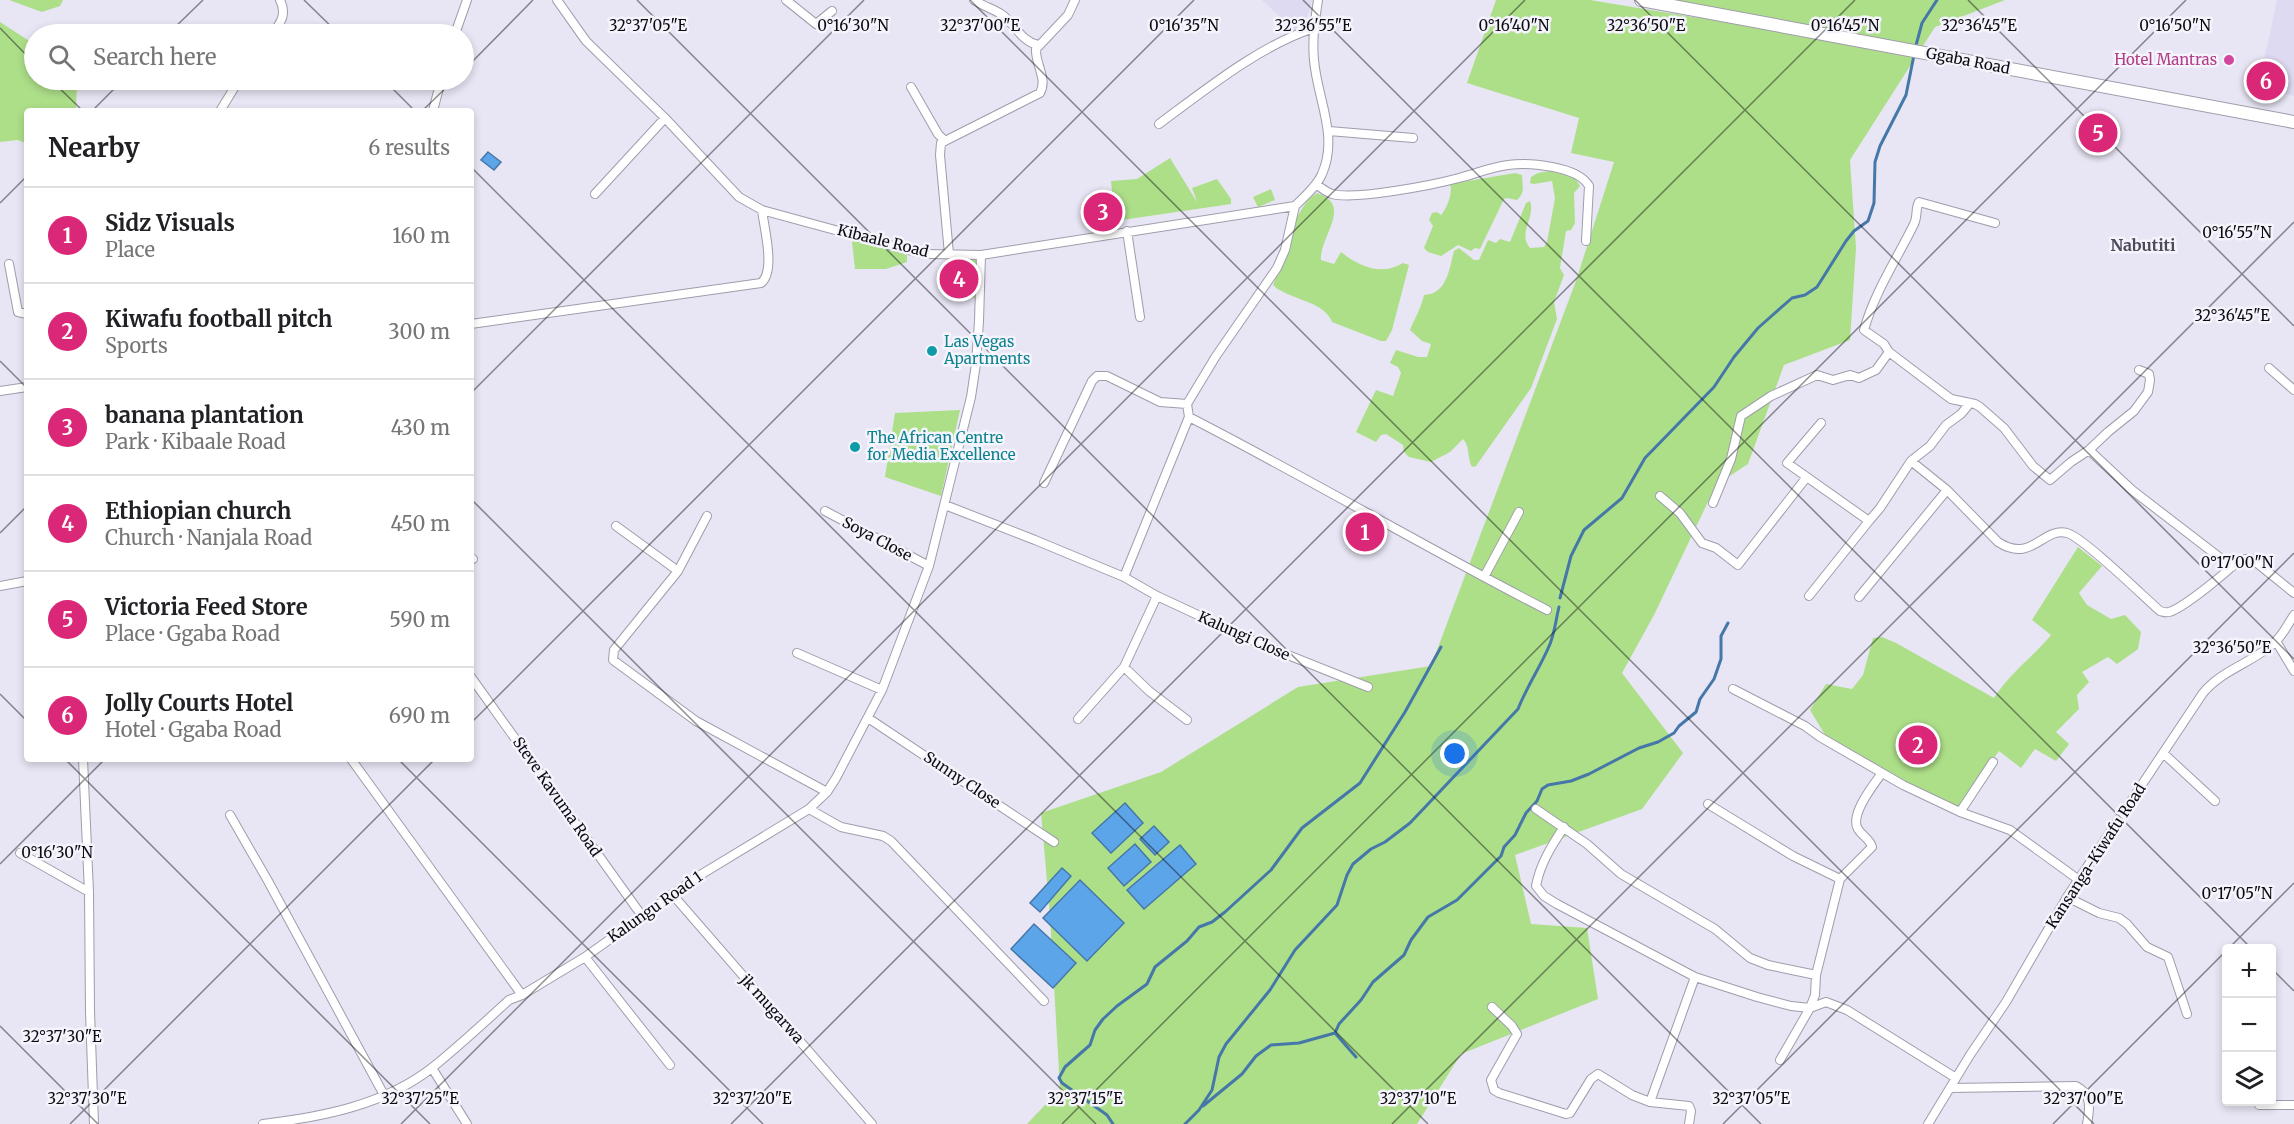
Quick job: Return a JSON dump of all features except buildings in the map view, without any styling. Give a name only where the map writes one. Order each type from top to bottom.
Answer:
[{"type":"main road","name":"Ggaba Road","points":[[1641,0],[2294,122]]},
{"type":"street","points":[[280,0],[284,8],[280,24]]},
{"type":"street","points":[[459,24],[467,0]]},
{"type":"street","name":"Kibaale Road","points":[[557,0],[586,41],[665,118],[740,197],[762,210],[912,251],[949,255],[981,255],[1295,206]]},
{"type":"street","points":[[786,0],[816,24],[832,10]]},
{"type":"street","points":[[974,0],[1001,14],[1026,40],[1038,45]]},
{"type":"street","points":[[949,255],[940,147],[945,141],[1040,93],[1043,81],[1036,56],[1038,45],[1068,15],[1075,0]]},
{"type":"street","points":[[1124,577],[1189,417],[1187,404],[1216,356],[1277,268],[1285,250],[1295,206],[1316,184],[1325,164],[1329,131],[1314,61],[1314,28],[1318,0]]},
{"type":"street","points":[[1159,124],[1215,83],[1261,54],[1314,28]]},
{"type":"street","points":[[911,87],[938,134],[945,141]]},
{"type":"street","points":[[222,108],[232,90]]},
{"type":"street","points":[[435,108],[439,90]]},
{"type":"street","points":[[595,194],[665,118]]},
{"type":"street","points":[[1329,131],[1413,138]]},
{"type":"street","points":[[1316,184],[1331,194],[1383,192],[1457,179],[1509,165],[1561,168],[1586,180],[1589,186],[1586,241]]},
{"type":"street","points":[[1995,223],[1919,202],[1916,208],[1916,221],[1884,279],[1864,330],[1951,399],[1980,407],[2004,428],[2018,448],[2047,480],[2053,480],[2070,462],[2089,450],[2134,411],[2148,392],[2150,376],[2139,370]]},
{"type":"street","points":[[474,324],[761,283],[768,276],[769,265],[762,210]]},
{"type":"street","points":[[1127,231],[1140,317]]},
{"type":"street","name":"Kalungu Road 1","points":[[263,1124],[304,1122],[362,1104],[384,1095],[432,1068],[509,1000],[522,995],[585,957],[697,877],[809,809],[827,792],[882,690],[929,566],[971,397],[976,364],[981,255]]},
{"type":"street","points":[[9,264],[18,312],[24,313]]},
{"type":"street","points":[[1713,503],[1731,459],[1741,416],[1771,396],[1817,375],[1833,380],[1850,375],[1859,378],[1866,376],[1876,370],[1889,352]]},
{"type":"street","points":[[2269,368],[2294,390]]},
{"type":"street","points":[[1044,483],[1092,381],[1097,376],[1101,374],[1107,376],[1160,402],[1187,404]]},
{"type":"street","points":[[0,391],[24,387]]},
{"type":"street","points":[[1809,596],[1869,521],[1911,461],[1930,446],[1941,431],[1970,403]]},
{"type":"street","points":[[1189,417],[1277,462],[1547,610]]},
{"type":"street","points":[[1821,423],[1787,463],[1869,521]]},
{"type":"street","points":[[2089,450],[2132,490],[2232,567]]},
{"type":"street","points":[[1911,461],[1947,490],[1998,542],[2008,549],[2028,548],[2060,533],[2074,536],[2165,613],[2173,610],[2240,559],[2246,557],[2252,559],[2294,593]]},
{"type":"street","points":[[1660,496],[1680,513],[1702,543],[1716,548],[1738,565],[1806,478]]},
{"type":"street","points":[[1859,597],[1947,490]]},
{"type":"street","name":"Kalungi Close","points":[[945,505],[1124,577],[1157,597],[1258,643],[1368,687]]},
{"type":"street","name":"Soya Close","points":[[825,511],[929,566]]},
{"type":"street","points":[[1484,577],[1519,512]]},
{"type":"street","points":[[707,516],[678,571],[614,650],[613,660],[696,721],[827,792]]},
{"type":"street","points":[[616,526],[678,571]]},
{"type":"street","points":[[0,586],[24,582]]},
{"type":"street","points":[[1078,719],[1124,667],[1157,597]]},
{"type":"street","name":"Kansanga-Kiwafu Road","points":[[1928,1124],[2006,1002],[2067,897],[2211,683],[2276,641],[2294,615]]},
{"type":"street","points":[[2276,641],[2294,670]]},
{"type":"street","points":[[797,653],[882,690]]},
{"type":"street","points":[[1124,667],[1149,691],[1186,720]]},
{"type":"street","name":"Steve Kavuma Road","points":[[474,681],[642,916]]},
{"type":"street","points":[[1733,689],[1805,726],[1882,773],[1960,813],[2010,830],[2079,880]]},
{"type":"street","name":"Sunny Close","points":[[868,718],[1054,842]]},
{"type":"street","points":[[2163,753],[2215,801]]},
{"type":"street","points":[[82,762],[89,892],[94,1124]]},
{"type":"street","points":[[353,762],[522,995]]},
{"type":"street","points":[[1960,813],[1993,762]]},
{"type":"street","points":[[1780,1060],[1815,995],[1816,975],[1840,879],[1872,847],[1857,828],[1856,818],[1870,789],[1882,773]]},
{"type":"street","points":[[1708,804],[1793,856],[1840,879]]},
{"type":"street","points":[[809,809],[840,827],[884,836],[891,841],[1044,1001]]},
{"type":"street","points":[[1536,809],[1564,827],[1621,874],[1715,929],[1750,957],[1768,965],[1816,975]]},
{"type":"street","points":[[230,815],[274,891],[384,1095]]},
{"type":"street","points":[[1564,827],[1548,851],[1538,877],[1536,885],[1544,896],[1594,925],[1695,977],[1791,1006],[1810,1008],[1826,1002],[1847,1010],[1956,1078]]},
{"type":"street","points":[[20,853],[89,892]]},
{"type":"street","name":"jk mugarwa","points":[[672,894],[872,1124]]},
{"type":"street","points":[[2067,897],[2099,913],[2119,918],[2147,946],[2168,957],[2187,1014]]},
{"type":"street","points":[[585,957],[670,1065]]},
{"type":"street","points":[[1650,1102],[1695,977]]},
{"type":"street","points":[[1492,1007],[1517,1034],[1491,1080],[1494,1090],[1499,1093],[1566,1114],[1570,1113],[1591,1079],[1598,1074],[1632,1095],[1650,1102],[1689,1106],[1691,1111],[1689,1124]]},
{"type":"street","points":[[432,1068],[467,1124]]},
{"type":"street","points":[[1950,1088],[2076,1086],[2083,1090],[2090,1101],[2087,1124]]},
{"type":"street","points":[[2276,1105],[2294,1105]]},
{"type":"shaded area","points":[[1262,0],[1312,0],[1305,26],[1294,30]]},
{"type":"shaded area","points":[[2277,0],[2294,0],[2294,96],[2258,88]]},
{"type":"green space","points":[[9,0],[63,0],[60,6],[42,12]]},
{"type":"green space","points":[[1496,0],[1590,0],[1699,18],[1655,0],[2005,0],[1935,27],[1850,160],[1856,248],[1850,340],[1784,365],[1748,464],[1716,485],[1654,615],[1622,673],[1683,753],[1642,809],[1515,855],[1531,924],[1587,928],[1598,999],[1461,1054],[1417,1124],[1027,1124],[1060,1089],[1050,916],[1041,813],[1161,772],[1298,687],[1431,666],[1576,281],[1614,162],[1571,153],[1579,118],[1467,83]]},
{"type":"green space","points":[[0,22],[24,38],[24,90],[77,90],[76,108],[24,108],[24,143],[18,140],[0,142]]},
{"type":"green space","points":[[1170,158],[1197,202],[1192,188],[1217,179],[1231,199],[1231,204],[1115,221],[1111,181],[1137,179]]},
{"type":"green space","points":[[1550,171],[1575,178],[1580,186],[1574,193],[1575,223],[1571,230],[1566,231],[1560,268],[1564,275],[1554,302],[1557,319],[1531,388],[1476,466],[1472,467],[1467,445],[1463,439],[1450,452],[1431,462],[1409,457],[1404,452],[1403,445],[1386,434],[1381,435],[1376,442],[1356,432],[1376,390],[1393,396],[1401,373],[1398,367],[1390,363],[1396,350],[1418,357],[1427,357],[1431,344],[1422,341],[1410,330],[1424,295],[1438,290],[1446,280],[1454,251],[1459,248],[1474,260],[1479,260],[1488,240],[1496,243],[1500,239],[1510,242],[1526,203],[1530,201],[1531,213],[1525,237],[1530,248],[1544,247],[1547,242],[1555,198],[1552,181],[1530,183],[1531,177]]},
{"type":"green space","points":[[1515,173],[1522,175],[1522,194],[1517,200],[1504,199],[1480,249],[1475,248],[1471,251],[1458,245],[1441,256],[1428,252],[1424,248],[1433,226],[1429,220],[1432,213],[1437,212],[1441,215],[1450,196],[1450,184]]},
{"type":"green space","points":[[1271,189],[1275,200],[1258,207],[1253,197]]},
{"type":"green space","points":[[1317,193],[1328,198],[1333,205],[1334,213],[1321,260],[1334,264],[1341,252],[1363,266],[1371,268],[1387,269],[1403,263],[1409,265],[1392,330],[1386,341],[1332,322],[1322,309],[1287,294],[1273,285],[1295,222],[1308,200]]},
{"type":"green space","points":[[857,239],[907,255],[907,262],[886,269],[855,269],[852,242]]},
{"type":"green space","points":[[950,257],[976,258],[977,298],[958,297],[956,290],[958,278],[948,264]]},
{"type":"green space","points":[[960,410],[941,496],[885,477],[895,413]]},
{"type":"green space","points":[[2078,547],[2102,566],[2079,593],[2087,605],[2111,619],[2125,615],[2141,632],[2138,649],[2117,664],[2108,657],[2082,672],[2089,682],[2077,695],[2079,709],[2056,732],[2069,744],[2056,761],[2035,749],[2021,768],[1999,751],[1958,808],[1830,743],[1810,710],[1826,684],[1852,689],[1863,675],[1873,638],[1882,637],[1896,643],[1994,698],[2051,635],[2032,620]]},
{"type":"water","points":[[488,152],[501,162],[494,170],[481,160]]},
{"type":"water","points":[[1125,803],[1143,823],[1111,853],[1092,833]]},
{"type":"water","points":[[1154,826],[1169,842],[1155,855],[1140,839]]},
{"type":"water","points":[[1135,844],[1151,862],[1124,886],[1108,868]]},
{"type":"water","points":[[1180,845],[1196,864],[1144,909],[1127,890]]},
{"type":"water","points":[[1062,868],[1071,876],[1040,912],[1030,903]]},
{"type":"water","points":[[1080,880],[1124,923],[1087,961],[1043,918]]},
{"type":"water","points":[[1034,924],[1076,963],[1053,988],[1011,949]]},
{"type":"waterway","points":[[1915,49],[1922,23],[1937,0]]},
{"type":"waterway","points":[[1560,598],[1571,556],[1584,530],[1622,498],[1645,458],[1714,387],[1734,357],[1758,328],[1792,298],[1805,295],[1817,287],[1846,241],[1854,231],[1868,221],[1874,203],[1875,162],[1880,146],[1906,95],[1914,55]]},
{"type":"waterway","points":[[1185,1124],[1199,1110],[1212,1090],[1219,1057],[1226,1044],[1270,990],[1295,950],[1337,905],[1353,864],[1410,823],[1518,709],[1550,644],[1559,607]]},
{"type":"waterway","points":[[1335,1033],[1339,1024],[1361,1000],[1373,982],[1404,955],[1411,940],[1428,917],[1457,900],[1501,856],[1504,847],[1515,835],[1542,789],[1548,785],[1571,781],[1589,774],[1639,748],[1658,742],[1674,733],[1696,712],[1700,699],[1714,679],[1721,659],[1721,636],[1728,623]]},
{"type":"waterway","points":[[1113,1124],[1107,1115],[1062,1083],[1059,1078],[1065,1067],[1090,1045],[1095,1030],[1103,1019],[1147,984],[1155,967],[1187,941],[1199,927],[1212,922],[1225,912],[1271,870],[1302,828],[1360,783],[1405,712],[1441,647]]},
{"type":"waterway","points":[[1335,1033],[1356,1057]]},
{"type":"waterway","points":[[1203,1106],[1242,1074],[1256,1056],[1271,1045],[1299,1043],[1335,1033]]},
{"type":"place","name":"Hotel Mantras","points":[[2229,60]]},
{"type":"place","name":"Jolly Courts Hotel","points":[[2266,81]]},
{"type":"place","name":"Victoria Feed Store","points":[[2098,133]]},
{"type":"place","name":"banana plantation","points":[[1103,212]]},
{"type":"place","name":"Ethiopian church","points":[[959,279]]},
{"type":"place","name":"Las Vegas Apartments","points":[[932,351]]},
{"type":"place","name":"The African Centre for Media Excellence","points":[[855,447]]},
{"type":"place","name":"Sidz Visuals","points":[[1365,532]]},
{"type":"place","name":"Kiwafu football pitch","points":[[1918,745]]},
{"type":"district","name":"Nabutiti","points":[[2143,245]]}]
